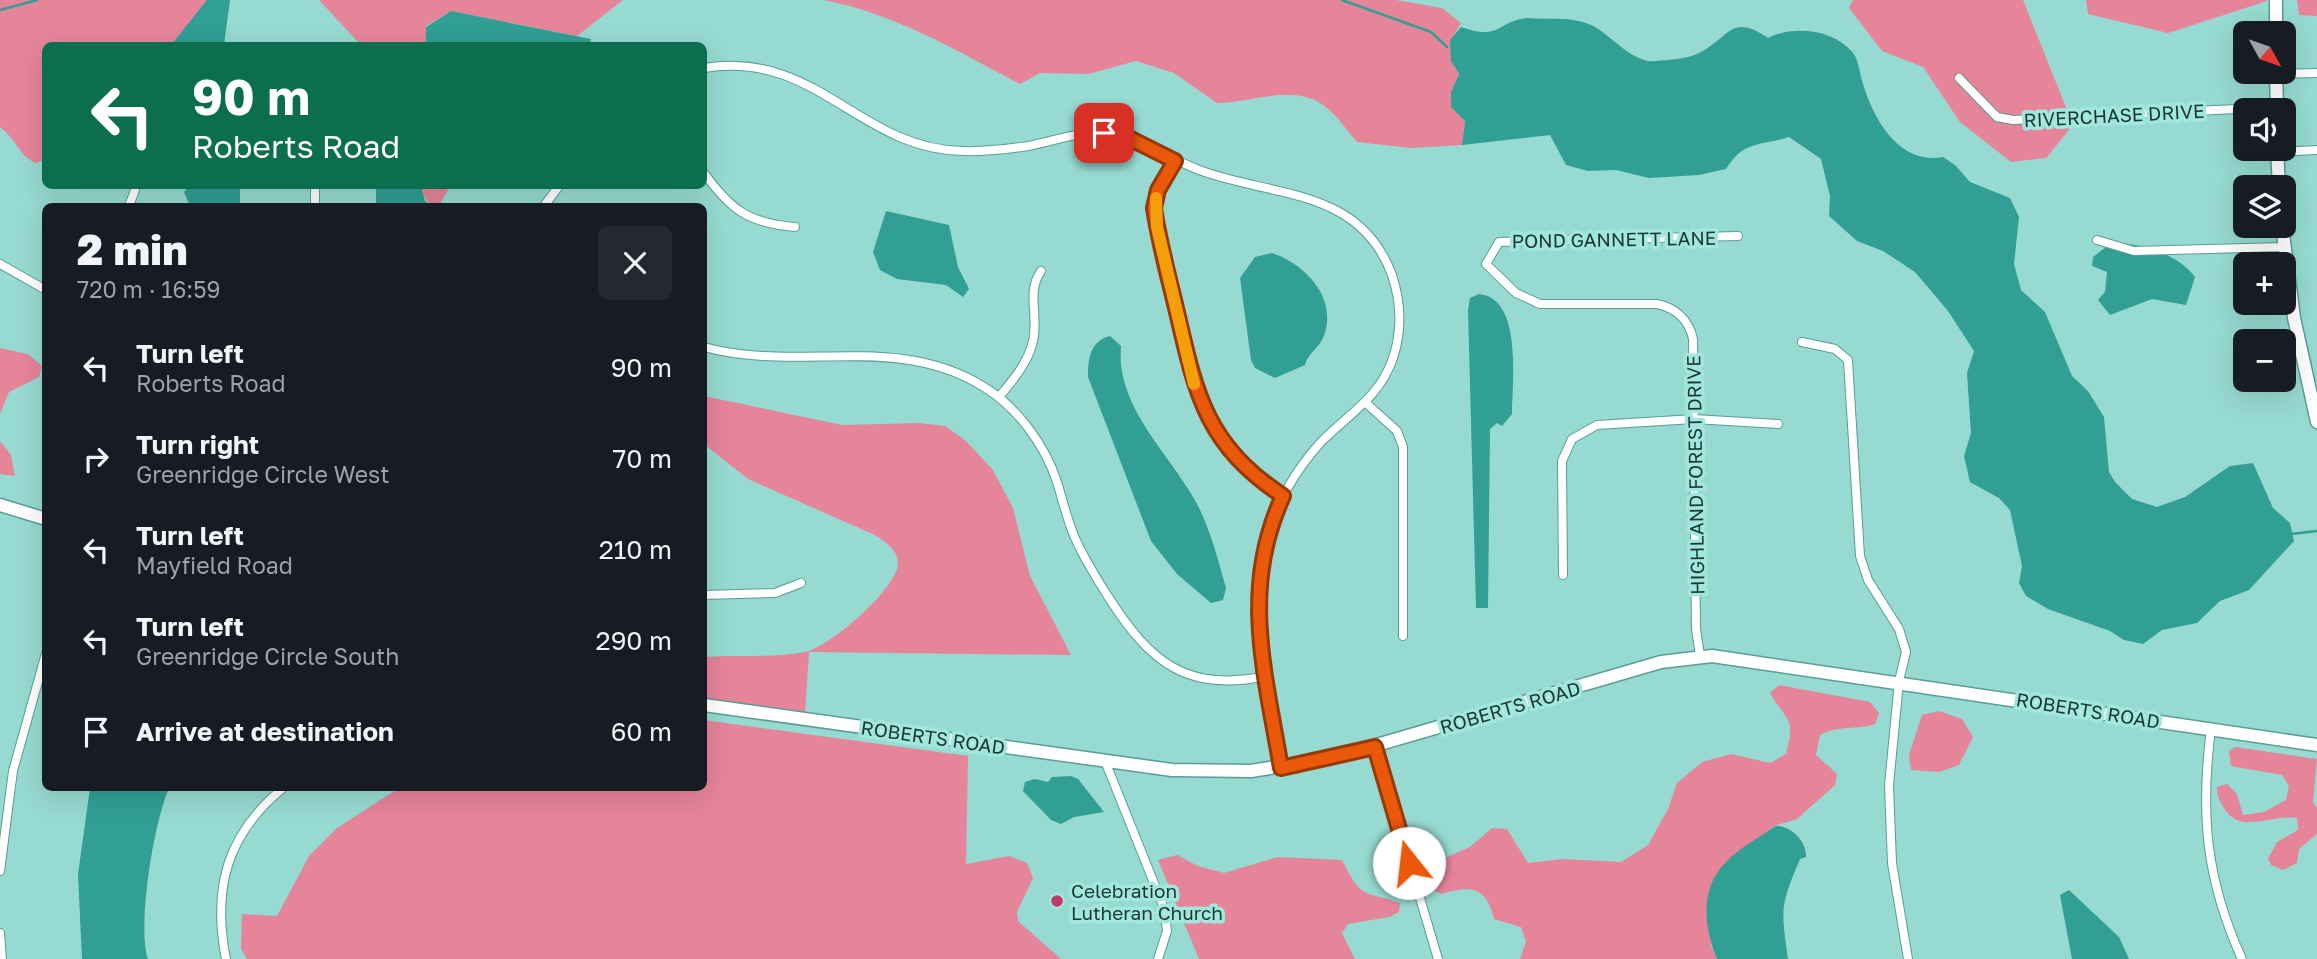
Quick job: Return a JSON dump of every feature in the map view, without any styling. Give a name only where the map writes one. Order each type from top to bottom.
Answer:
[{"type":"main road","points":[[2276,0],[2276,21]]},
{"type":"main road","points":[[2283,238],[2294,318],[2317,422]]},
{"type":"main road","points":[[0,505],[42,518]]},
{"type":"main road","name":"ROBERTS ROAD","points":[[707,705],[1185,771],[1281,768],[1375,747],[1661,662],[1700,656],[1734,657],[2317,745]]},
{"type":"street","points":[[707,68],[744,66],[789,75],[821,90],[887,133],[931,148],[968,151],[1004,149],[1104,133],[1134,140],[1175,161],[1232,180],[1326,204],[1352,220],[1373,242],[1394,284],[1399,328],[1388,371],[1366,403],[1321,443],[1283,496],[1266,540],[1259,572],[1257,617],[1281,768]]},
{"type":"street","points":[[2296,73],[2317,73]]},
{"type":"street","name":"RIVERCHASE DRIVE","points":[[1959,78],[1997,117],[2013,120],[2233,109]]},
{"type":"street","points":[[2296,150],[2317,150]]},
{"type":"street","points":[[1175,161],[1158,190],[1154,208],[1197,395],[1211,424],[1230,449],[1255,475],[1283,496]]},
{"type":"street","points":[[707,177],[720,195],[744,215],[765,224],[794,227]]},
{"type":"street","points":[[130,203],[135,190]]},
{"type":"street","name":"POND GANNETT LANE","points":[[1493,249],[1499,242],[1738,236]]},
{"type":"street","points":[[2097,240],[2122,250],[2134,251],[2284,247]]},
{"type":"street","name":"HIGHLAND FOREST DRIVE","points":[[1493,249],[1486,264],[1504,284],[1528,300],[1552,306],[1657,304],[1681,315],[1693,339],[1696,629],[1700,656]]},
{"type":"street","points":[[0,264],[42,288]]},
{"type":"street","points":[[999,397],[1020,371],[1031,351],[1035,328],[1033,292],[1041,271]]},
{"type":"street","points":[[1802,342],[1840,352],[1850,366],[1860,556],[1868,580],[1903,639],[1906,652],[1899,681],[1890,772],[1889,824],[1896,899],[1909,959]]},
{"type":"street","points":[[707,348],[740,355],[881,355],[915,359],[965,375],[999,397],[1039,444],[1051,467],[1076,540],[1090,567],[1141,644],[1167,665],[1196,678],[1230,682],[1266,676]]},
{"type":"street","points":[[1366,403],[1397,431],[1403,447],[1403,636]]},
{"type":"street","points":[[1563,575],[1562,461],[1572,439],[1597,425],[1694,419],[1779,424]]},
{"type":"street","points":[[707,595],[775,593],[801,583]]},
{"type":"street","points":[[0,870],[13,771],[42,667]]},
{"type":"street","points":[[2211,729],[2205,784],[2206,840],[2220,905],[2242,959]]},
{"type":"street","points":[[1375,747],[1438,959]]},
{"type":"street","points":[[1105,761],[1164,908],[1167,932],[1158,959]]},
{"type":"street","points":[[226,959],[222,913],[230,855],[247,822],[280,791]]},
{"type":"street","points":[[0,933],[2,959]]},
{"type":"shaded area","points":[[0,0],[212,0],[207,1],[173,42],[42,42],[42,161],[35,163],[25,155],[0,127]]},
{"type":"shaded area","points":[[207,0],[230,0],[224,42],[173,42]]},
{"type":"shaded area","points":[[319,0],[623,0],[577,36],[451,11],[426,26],[426,42],[358,42]]},
{"type":"shaded area","points":[[823,0],[1396,0],[1442,8],[1461,23],[1451,40],[1451,61],[1459,74],[1451,92],[1451,107],[1465,121],[1462,145],[1411,148],[1357,142],[1332,113],[1316,101],[1303,96],[1275,95],[1217,103],[1174,73],[1136,61],[1088,74],[1040,73],[1020,84],[899,23]]},
{"type":"shaded area","points":[[1853,0],[2023,0],[2073,125],[2046,158],[2011,162],[1960,122],[1923,67],[1882,51],[1849,8]]},
{"type":"shaded area","points":[[2086,0],[2267,1],[2168,33],[2088,14]]},
{"type":"shaded area","points":[[2297,0],[2317,0],[2317,16],[2299,15]]},
{"type":"shaded area","points":[[451,11],[591,39],[590,42],[426,42],[426,27]]},
{"type":"shaded area","points":[[1526,18],[1584,22],[1599,29],[1630,53],[1647,61],[1672,60],[1694,55],[1738,27],[1746,27],[1768,38],[1789,31],[1813,32],[1824,34],[1845,45],[1857,60],[1874,112],[1901,147],[1927,158],[1943,157],[1955,165],[1970,182],[2010,198],[2019,217],[2014,264],[2021,290],[2045,312],[2072,376],[2088,391],[2104,417],[2109,472],[2115,482],[2132,499],[2157,507],[2185,497],[2230,466],[2253,463],[2273,508],[2290,523],[2294,541],[2249,590],[2220,601],[2197,623],[2162,630],[2143,644],[2124,640],[2110,631],[2048,609],[2026,596],[2019,583],[2022,566],[2010,510],[1999,498],[1970,482],[1964,456],[1971,433],[1967,373],[1974,351],[1948,311],[1915,272],[1883,251],[1857,241],[1829,216],[1830,196],[1821,159],[1789,137],[1746,149],[1726,169],[1699,175],[1649,178],[1616,170],[1588,171],[1566,165],[1550,135],[1462,145],[1465,121],[1451,107],[1451,92],[1459,74],[1451,61],[1450,40],[1461,27],[1484,32]]},
{"type":"shaded area","points":[[186,189],[240,189],[240,203],[189,203],[184,192]]},
{"type":"shaded area","points":[[376,189],[422,189],[428,203],[376,203]]},
{"type":"shaded area","points":[[422,189],[448,189],[441,203],[430,203]]},
{"type":"shaded area","points":[[886,211],[949,225],[958,267],[969,289],[963,297],[946,285],[897,279],[880,270],[873,252]]},
{"type":"shaded area","points":[[2111,243],[2146,247],[2168,256],[2187,269],[2195,277],[2186,305],[2152,299],[2110,315],[2098,300],[2105,292],[2107,272],[2092,266],[2093,257]]},
{"type":"shaded area","points":[[1272,253],[1308,275],[1317,286],[1327,310],[1323,338],[1305,365],[1275,378],[1255,368],[1251,360],[1240,278],[1255,257]]},
{"type":"shaded area","points":[[1479,294],[1493,299],[1503,310],[1509,325],[1513,363],[1512,414],[1502,426],[1497,423],[1490,429],[1488,608],[1476,608],[1468,310],[1470,298]]},
{"type":"shaded area","points":[[1110,336],[1121,346],[1121,368],[1135,409],[1185,484],[1205,522],[1226,588],[1223,600],[1211,603],[1177,574],[1151,541],[1088,377],[1094,346]]},
{"type":"shaded area","points":[[0,348],[28,354],[42,366],[39,377],[9,392],[0,414]]},
{"type":"shaded area","points":[[707,397],[842,425],[919,423],[945,426],[965,440],[993,470],[1013,508],[1030,576],[1071,655],[809,652],[805,714],[707,700],[707,657],[780,655],[815,648],[845,629],[875,601],[895,573],[898,562],[893,549],[875,535],[748,479],[707,446]]},
{"type":"shaded area","points":[[0,441],[11,455],[15,476],[0,474]]},
{"type":"shaded area","points":[[1779,685],[1870,702],[1879,713],[1875,724],[1834,730],[1820,735],[1816,755],[1837,774],[1835,785],[1797,819],[1774,826],[1757,840],[1711,945],[1717,959],[1520,959],[1526,941],[1521,927],[1494,919],[1487,900],[1482,895],[1469,890],[1441,894],[1433,890],[1427,872],[1436,862],[1470,847],[1492,828],[1507,829],[1528,863],[1563,859],[1621,862],[1648,845],[1668,809],[1677,783],[1702,762],[1731,754],[1770,763],[1786,754],[1790,726],[1770,693]]},
{"type":"shaded area","points":[[1939,711],[1962,719],[1973,737],[1959,765],[1939,772],[1911,770],[1909,755],[1922,715]]},
{"type":"shaded area","points":[[707,720],[968,756],[966,864],[1009,856],[1027,863],[1033,878],[1017,912],[1018,921],[1061,959],[247,959],[241,949],[242,914],[277,916],[309,856],[337,828],[394,791],[707,791]]},
{"type":"shaded area","points":[[2235,747],[2317,759],[2313,802],[2317,808],[2317,834],[2299,849],[2297,863],[2283,870],[2271,865],[2268,859],[2277,842],[2298,830],[2297,818],[2256,822],[2238,820],[2224,808],[2217,787],[2227,784],[2237,794],[2243,815],[2264,812],[2286,800],[2289,786],[2282,775],[2231,766],[2229,751]]},
{"type":"shaded area","points":[[1071,776],[1078,779],[1104,812],[1074,817],[1061,824],[1051,820],[1023,791],[1025,782],[1035,779],[1048,782],[1052,777]]},
{"type":"shaded area","points":[[90,791],[168,791],[153,848],[146,898],[145,943],[148,959],[82,959],[78,874]]},
{"type":"shaded area","points":[[1775,826],[1786,828],[1797,835],[1806,851],[1806,857],[1800,859],[1793,875],[1784,908],[1788,959],[1717,959],[1709,934],[1706,909],[1711,884],[1731,857]]},
{"type":"shaded area","points":[[1177,855],[1198,866],[1224,873],[1278,857],[1342,860],[1359,888],[1400,903],[1399,912],[1389,917],[1348,924],[1342,933],[1355,959],[1199,959],[1158,860]]},
{"type":"shaded area","points":[[2069,890],[2119,937],[2129,959],[2072,959],[2060,895]]},
{"type":"waterway","points":[[0,10],[37,0]]},
{"type":"waterway","points":[[1342,0],[1431,32],[1447,47]]},
{"type":"waterway","points":[[2291,534],[2317,531]]},
{"type":"slow traffic","points":[[1156,198],[1154,208],[1157,227],[1194,384]]},
{"type":"place","name":"Celebration Lutheran Church","points":[[1057,901]]},
{"type":"route","points":[[1104,133],[1127,137],[1175,161],[1158,190],[1154,208],[1197,395],[1211,424],[1230,449],[1255,475],[1283,496],[1266,540],[1257,595],[1259,640],[1281,768],[1375,747],[1409,863]]}]
